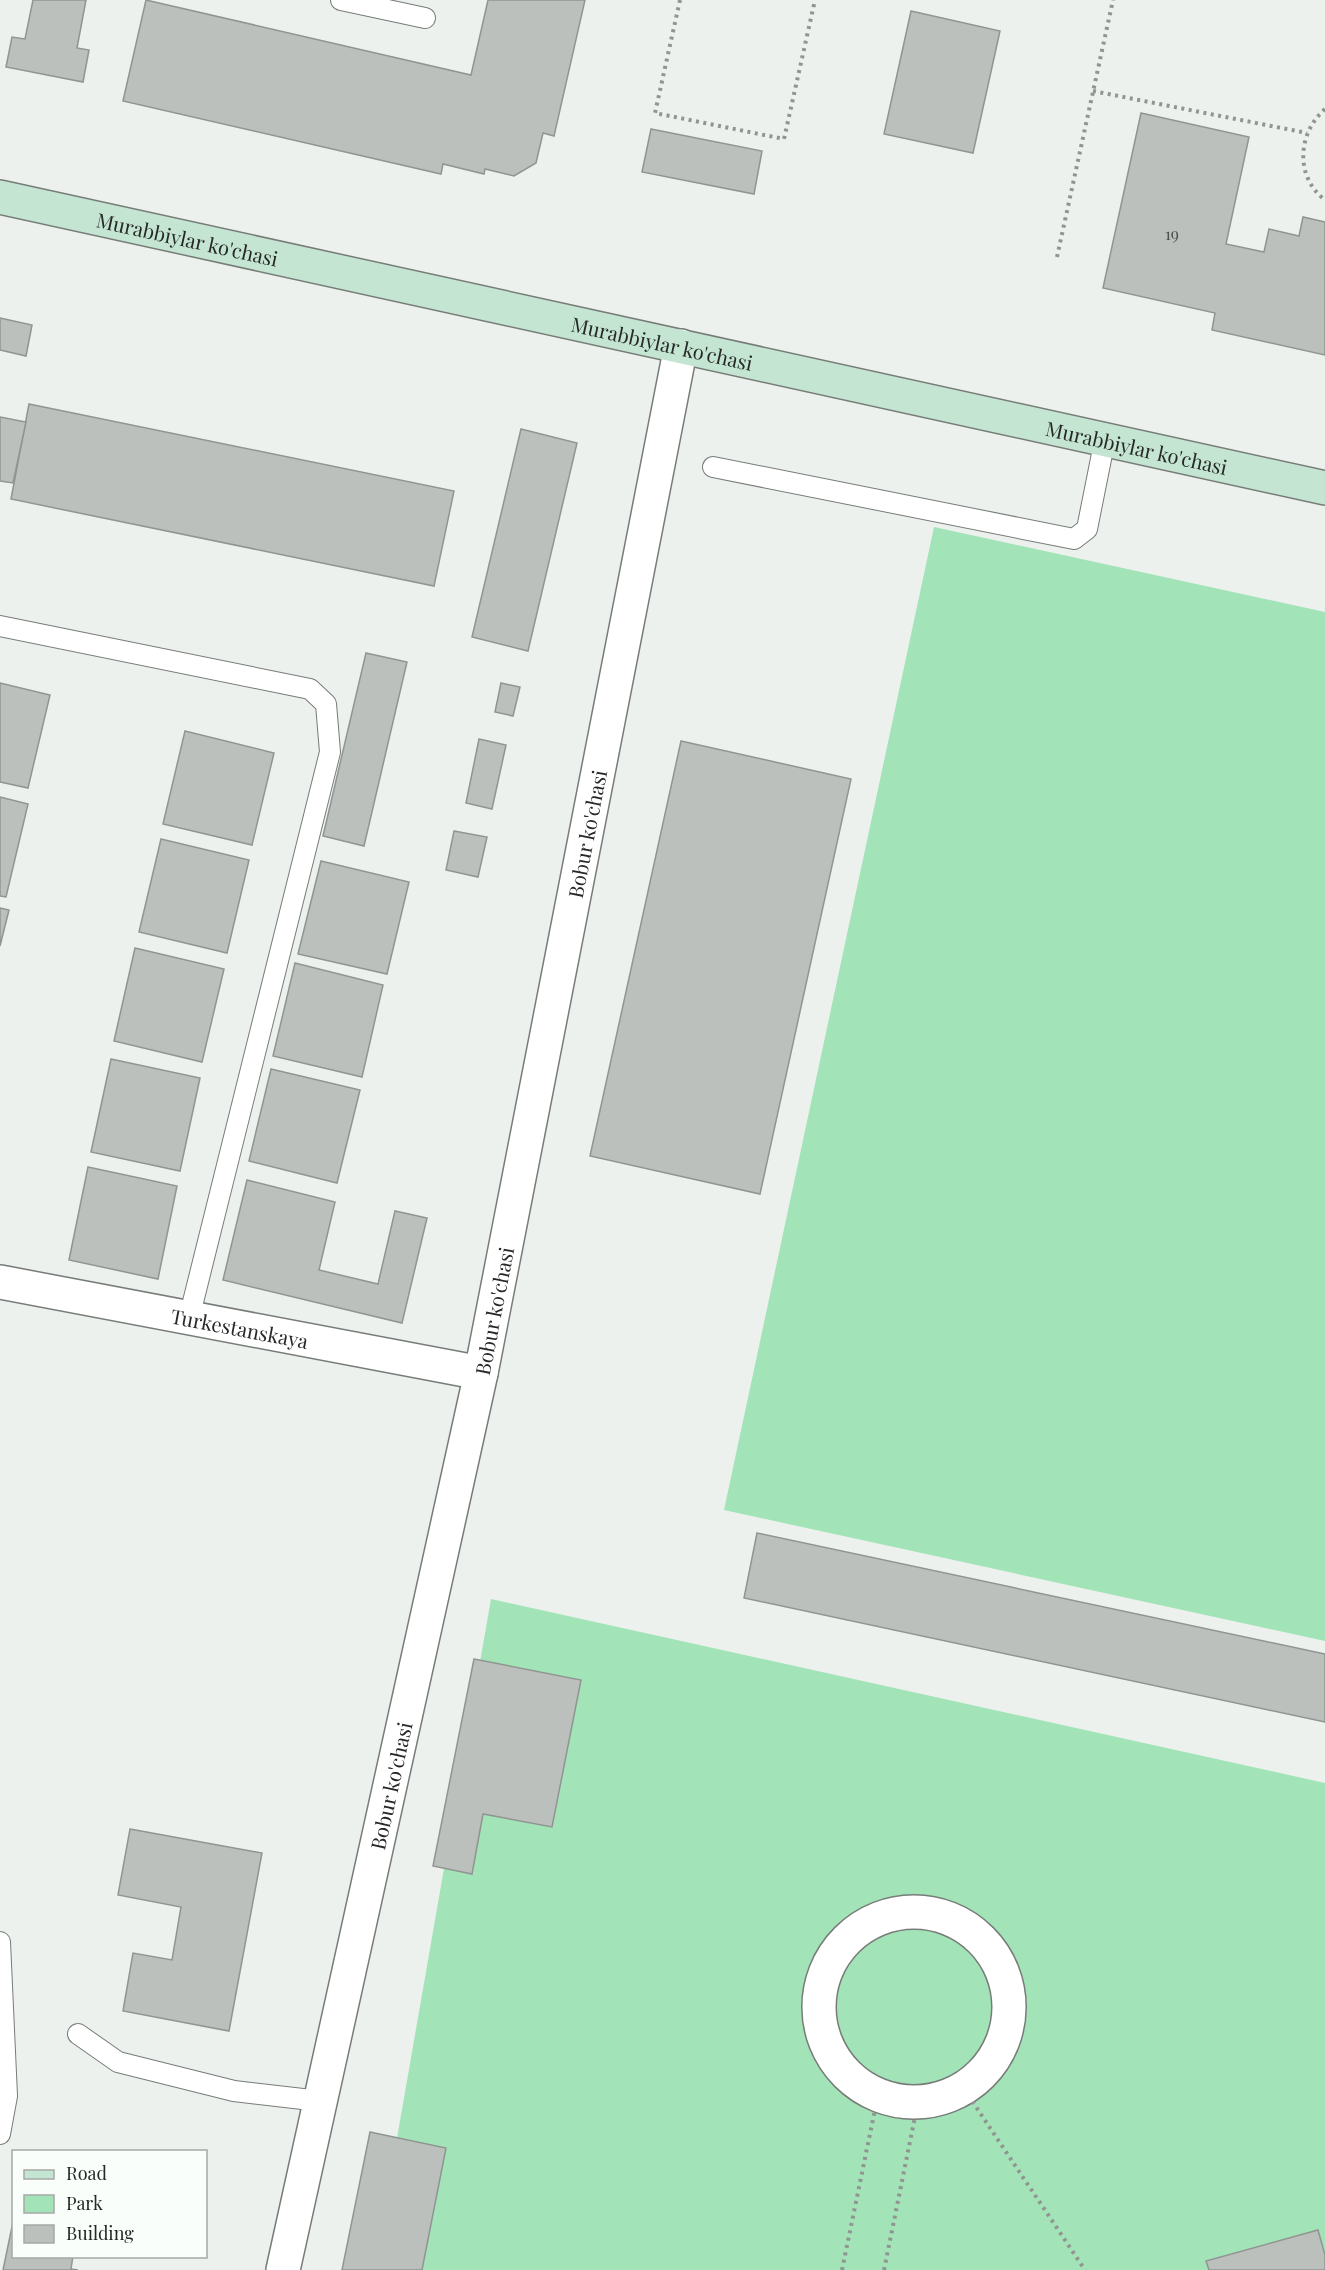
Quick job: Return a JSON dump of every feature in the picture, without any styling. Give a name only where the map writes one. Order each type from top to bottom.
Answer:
[{"type":"street","name":"Murabbiylar ko'chasi","points":[[0,197],[1325,488]]},
{"type":"street","name":"Bobur ko'chasi","points":[[283,2270],[481,1373],[681,346]]},
{"type":"street","name":"Turkestanskaya","points":[[0,1282],[481,1373]]},
{"type":"street","points":[[911,1911],[942,1915],[970,1929],[992,1951],[1006,1979],[1010,2010],[1004,2042],[988,2069],[964,2089],[934,2101],[903,2102],[878,2095],[846,2074],[828,2048],[819,2017],[821,1986],[833,1957],[853,1933],[880,1918],[911,1911]]},
{"type":"lane","points":[[341,0],[425,18]]},
{"type":"lane","points":[[713,467],[1074,539],[1087,529],[1105,439]]},
{"type":"lane","points":[[0,626],[310,689],[326,704],[330,752],[189,1318]]},
{"type":"lane","points":[[0,1942],[7,2096],[0,2134]]},
{"type":"lane","points":[[78,2034],[118,2062],[234,2091],[320,2102]]},
{"type":"path","points":[[680,0],[655,113],[784,139],[815,0]]},
{"type":"path","points":[[1057,257],[1113,0]]},
{"type":"path","points":[[1093,91],[1307,133]]},
{"type":"path","points":[[1325,109],[1307,133],[1303,162],[1308,180],[1318,195],[1325,200]]},
{"type":"path","points":[[964,2089],[1085,2270]]},
{"type":"path","points":[[842,2270],[878,2095]]},
{"type":"path","points":[[884,2270],[918,2102]]},
{"type":"green space","points":[[934,527],[1325,612],[1325,1641],[724,1510]]},
{"type":"green space","points":[[491,1599],[1325,1783],[1325,2270],[374,2270]]},
{"type":"building","points":[[33,0],[86,0],[77,48],[89,50],[83,82],[6,67],[12,37],[25,39]]},
{"type":"building","points":[[146,0],[471,75],[488,0],[585,0],[554,136],[543,133],[536,163],[514,176],[485,169],[484,174],[443,164],[441,174],[123,101]]},
{"type":"building","points":[[911,11],[1000,31],[973,153],[884,134]]},
{"type":"building","points":[[1141,113],[1249,137],[1226,244],[1264,252],[1269,229],[1299,236],[1303,217],[1325,222],[1325,355],[1212,330],[1215,313],[1103,288]]},
{"type":"building","points":[[651,129],[762,151],[754,194],[642,172]]},
{"type":"building","points":[[0,318],[32,325],[26,356],[0,350]]},
{"type":"building","points":[[29,404],[454,491],[434,586],[11,499]]},
{"type":"building","points":[[0,417],[26,422],[13,483],[0,481]]},
{"type":"building","points":[[521,429],[577,443],[528,651],[472,637]]},
{"type":"building","points":[[366,653],[407,662],[364,846],[323,836]]},
{"type":"building","points":[[0,683],[50,695],[28,788],[0,782]]},
{"type":"building","points":[[501,683],[520,687],[513,716],[495,712]]},
{"type":"building","points":[[185,731],[274,753],[252,845],[163,824]]},
{"type":"building","points":[[479,739],[506,745],[492,809],[466,803]]},
{"type":"building","points":[[681,741],[851,779],[760,1194],[590,1156]]},
{"type":"building","points":[[0,797],[28,804],[6,897],[0,896]]},
{"type":"building","points":[[454,831],[487,837],[478,877],[446,870]]},
{"type":"building","points":[[161,839],[249,860],[227,953],[139,932]]},
{"type":"building","points":[[321,861],[409,882],[387,974],[298,954]]},
{"type":"building","points":[[0,908],[9,910],[0,946]]},
{"type":"building","points":[[135,948],[224,969],[202,1062],[114,1041]]},
{"type":"building","points":[[295,963],[383,985],[362,1077],[273,1056]]},
{"type":"building","points":[[111,1059],[200,1078],[180,1171],[91,1152]]},
{"type":"building","points":[[271,1069],[360,1090],[337,1183],[249,1161]]},
{"type":"building","points":[[88,1167],[177,1186],[158,1279],[69,1260]]},
{"type":"building","points":[[247,1180],[335,1202],[319,1270],[378,1284],[395,1211],[427,1218],[402,1323],[223,1280]]},
{"type":"building","points":[[757,1533],[1325,1654],[1325,1722],[744,1598]]},
{"type":"building","points":[[474,1659],[581,1680],[552,1827],[483,1814],[472,1874],[433,1866]]},
{"type":"building","points":[[130,1829],[262,1853],[229,2031],[123,2011],[133,1953],[172,1960],[181,1907],[118,1895]]},
{"type":"building","points":[[370,2132],[446,2148],[422,2270],[342,2270]]},
{"type":"building","points":[[12,2227],[12,2258],[73,2258],[71,2269],[78,2270],[3,2270]]},
{"type":"building","points":[[1318,2230],[1325,2255],[1325,2270],[1209,2270],[1206,2261]]}]
